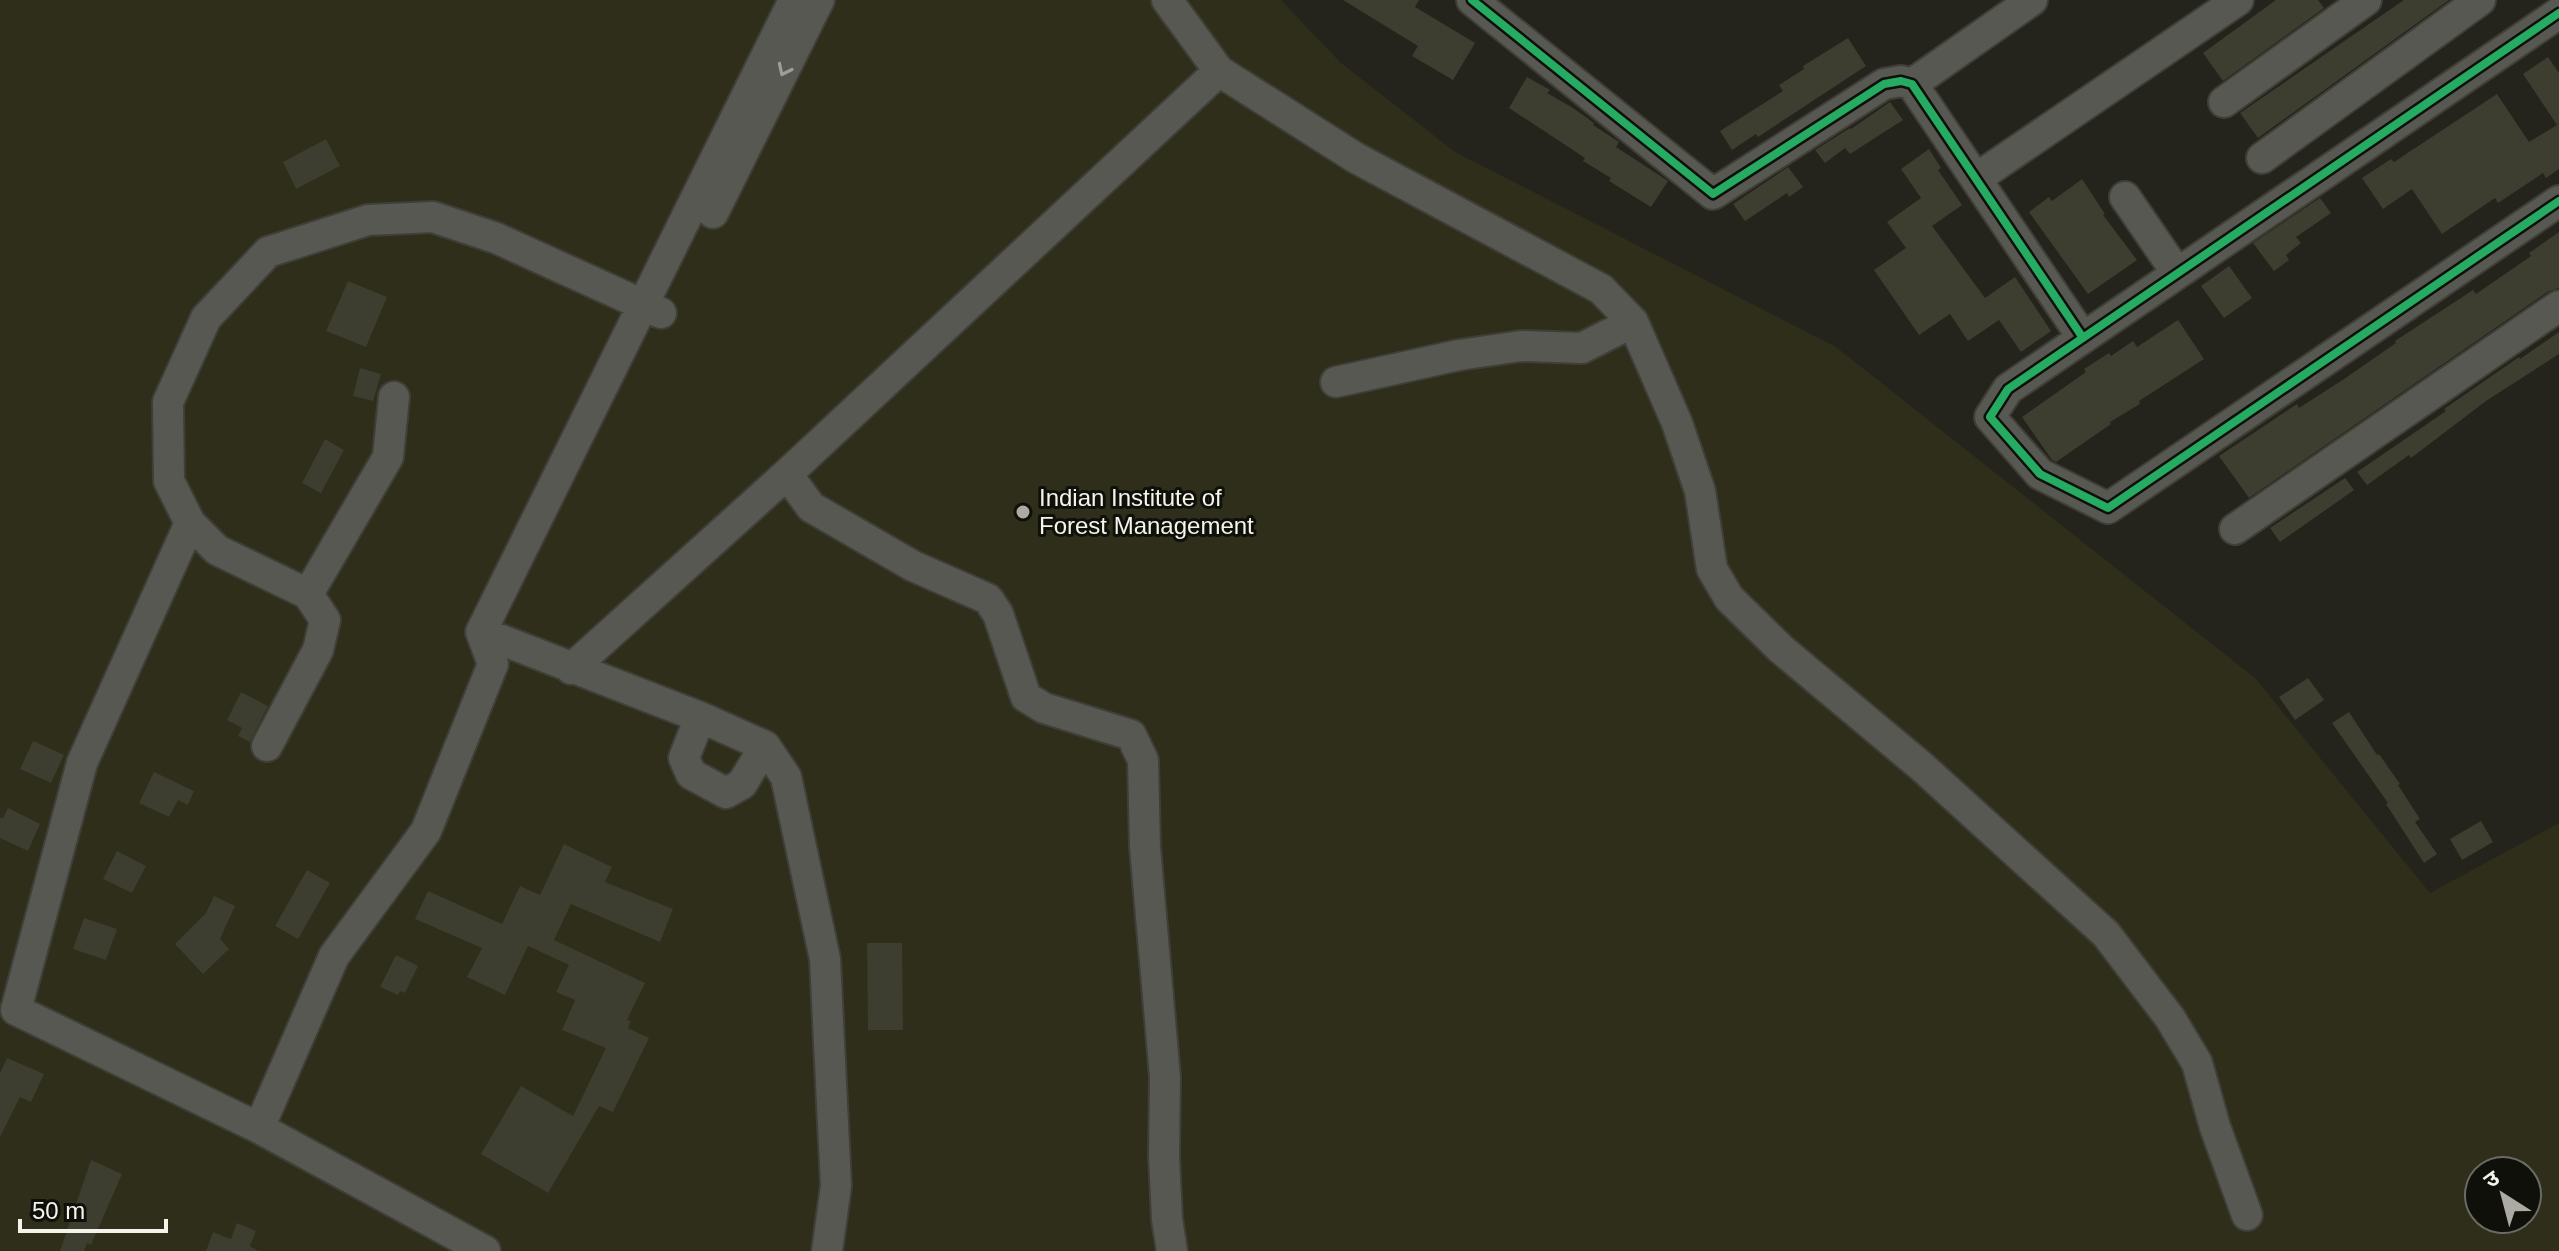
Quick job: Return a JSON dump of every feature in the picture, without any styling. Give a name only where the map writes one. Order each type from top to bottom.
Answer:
[{"type":"street","points":[[654,309],[794,0]]},
{"type":"street","points":[[259,1128],[334,956],[426,831],[493,664],[491,636],[654,309],[819,0]]},
{"type":"street","points":[[1167,0],[1219,71],[1356,158],[1601,289],[1633,322],[1677,423],[1700,491],[1712,569],[1729,598],[1781,649],[1921,766],[2106,934],[2170,1018],[2197,1063],[2215,1127],[2247,1215]]},
{"type":"street","points":[[1472,0],[1713,194],[1884,84],[1901,81],[1912,84],[2083,338]]},
{"type":"street","points":[[1912,84],[2032,0]]},
{"type":"street","points":[[1977,178],[2238,0]]},
{"type":"street","points":[[2224,102],[2366,0]]},
{"type":"street","points":[[2262,158],[2480,0]]},
{"type":"street","points":[[2559,13],[2008,389],[1990,417],[2040,474],[2108,508],[2559,201]]},
{"type":"street","points":[[571,669],[787,474],[1219,71]]},
{"type":"street","points":[[2125,197],[2177,273]]},
{"type":"street","points":[[267,746],[318,650],[325,620],[308,594],[217,550],[190,523],[169,481],[168,402],[206,318],[268,252],[368,220],[433,217],[496,238],[654,309]]},
{"type":"street","points":[[2235,529],[2559,306]]},
{"type":"street","points":[[1336,382],[1459,355],[1521,346],[1582,348],[1633,322]]},
{"type":"street","points":[[308,594],[388,457],[394,397]]},
{"type":"street","points":[[787,474],[811,507],[913,566],[988,599],[998,614],[1026,697],[1044,708],[1131,735],[1143,760],[1145,847],[1165,1077],[1164,1156],[1172,1251]]},
{"type":"street","points":[[190,523],[82,763],[16,1010],[259,1128],[485,1251]]},
{"type":"street","points":[[491,636],[700,717],[765,746],[786,777],[825,959],[836,1186],[827,1251]]},
{"type":"street","points":[[700,717],[684,758],[691,774],[726,793],[742,784],[765,746]]},
{"type":"shaded area","name":"Indian Institute of Forest Management","points":[[0,0],[1281,0],[1341,63],[1455,152],[1836,347],[2255,678],[2430,893],[2559,823],[2559,1251],[0,1251]]},
{"type":"building","points":[[1343,0],[1419,0],[1415,7],[1475,43],[1453,80],[1412,56],[1418,46]]},
{"type":"building","points":[[2276,0],[2318,0],[2324,8],[2223,81],[2203,53]]},
{"type":"building","points":[[2404,0],[2449,0],[2258,138],[2240,113]]},
{"type":"building","points":[[1848,38],[1866,66],[1758,137],[1756,134],[1732,150],[1720,131],[1783,91],[1779,85]]},
{"type":"building","points":[[2548,57],[2559,73],[2559,169],[2546,178],[2543,173],[2498,203],[2495,198],[2442,234],[2412,189],[2383,209],[2362,178],[2391,159],[2394,162],[2497,94],[2529,142],[2557,125],[2523,74]]},
{"type":"building","points":[[1527,77],[1550,90],[1547,93],[1619,142],[1616,147],[1668,181],[1651,207],[1609,181],[1611,178],[1583,161],[1585,158],[1509,108]]},
{"type":"building","points":[[1890,102],[1903,120],[1850,154],[1845,148],[1825,163],[1815,150]]},
{"type":"building","points":[[326,139],[340,166],[296,189],[283,162]]},
{"type":"building","points":[[1929,149],[1941,168],[1938,170],[1962,205],[1932,226],[1985,298],[2015,277],[2051,331],[2021,352],[1999,320],[1968,341],[1950,314],[1919,335],[1874,270],[1906,248],[1887,222],[1921,198],[1901,169]]},
{"type":"building","points":[[1788,167],[1803,187],[1789,197],[1787,193],[1745,221],[1733,204]]},
{"type":"building","points":[[2082,179],[2103,215],[2137,260],[2088,294],[2029,212],[2049,197],[2052,201]]},
{"type":"building","points":[[2320,198],[2331,213],[2296,237],[2301,243],[2286,255],[2289,260],[2274,271],[2253,243]]},
{"type":"building","points":[[2559,232],[2559,288],[2549,291],[2249,498],[2219,456],[2297,404],[2299,408],[2344,379],[2473,290],[2476,294],[2531,256],[2529,253]]},
{"type":"building","points":[[2229,266],[2252,298],[2224,318],[2201,286]]},
{"type":"building","points":[[348,281],[387,297],[366,347],[326,331]]},
{"type":"building","points":[[2178,320],[2204,359],[2139,401],[2140,404],[2056,462],[2052,460],[2022,417],[2109,353],[2111,356],[2133,341],[2137,347]]},
{"type":"building","points":[[2559,332],[2559,354],[2486,401],[2411,458],[2409,455],[2367,485],[2357,472],[2519,357]]},
{"type":"building","points":[[360,368],[381,374],[373,401],[353,396]]},
{"type":"building","points":[[325,439],[344,450],[321,493],[302,483]]},
{"type":"building","points":[[2345,478],[2354,490],[2280,542],[2270,528]]},
{"type":"building","points":[[2308,678],[2324,700],[2295,720],[2279,697]]},
{"type":"building","points":[[241,692],[268,706],[250,742],[238,736],[242,728],[227,720]]},
{"type":"building","points":[[2349,712],[2400,784],[2420,819],[2415,822],[2437,854],[2424,863],[2388,803],[2332,723]]},
{"type":"building","points":[[33,741],[64,755],[51,783],[20,769]]},
{"type":"building","points":[[154,772],[194,791],[188,805],[178,800],[169,817],[139,803]]},
{"type":"building","points":[[8,808],[40,824],[28,851],[0,838],[0,818]]},
{"type":"building","points":[[2481,821],[2493,842],[2462,860],[2450,839]]},
{"type":"building","points":[[564,844],[612,867],[605,882],[673,909],[660,942],[571,904],[554,940],[645,983],[627,1020],[631,1021],[628,1028],[649,1038],[613,1112],[599,1106],[548,1193],[481,1154],[521,1086],[573,1116],[606,1048],[562,1030],[575,1000],[556,992],[569,965],[528,946],[505,995],[467,977],[482,948],[415,919],[428,891],[502,924],[520,886],[540,895]]},
{"type":"building","points":[[117,851],[146,866],[132,893],[103,879]]},
{"type":"building","points":[[307,870],[330,883],[298,939],[275,926]]},
{"type":"building","points":[[214,896],[235,906],[220,939],[229,949],[203,974],[175,944],[206,913]]},
{"type":"building","points":[[84,918],[117,929],[106,960],[73,949]]},
{"type":"building","points":[[867,943],[902,943],[903,1030],[868,1030]]},
{"type":"building","points":[[396,955],[418,966],[405,993],[400,991],[398,995],[380,987]]},
{"type":"building","points":[[7,1058],[44,1074],[31,1102],[20,1097],[0,1137],[0,1073]]},
{"type":"building","points":[[91,1160],[122,1174],[91,1245],[87,1243],[84,1251],[60,1251]]},
{"type":"building","points":[[237,1223],[256,1231],[250,1246],[258,1251],[206,1251],[213,1232],[231,1239]]},
{"type":"cycle path","points":[[1472,0],[1713,194],[1884,84],[1901,81],[1912,84],[2083,338]]},
{"type":"cycle path","points":[[2559,13],[2008,389],[1990,417],[2040,474],[2108,508],[2559,201]]},
{"type":"place","name":"Indian Institute of Forest Management","points":[[1023,512]]}]
